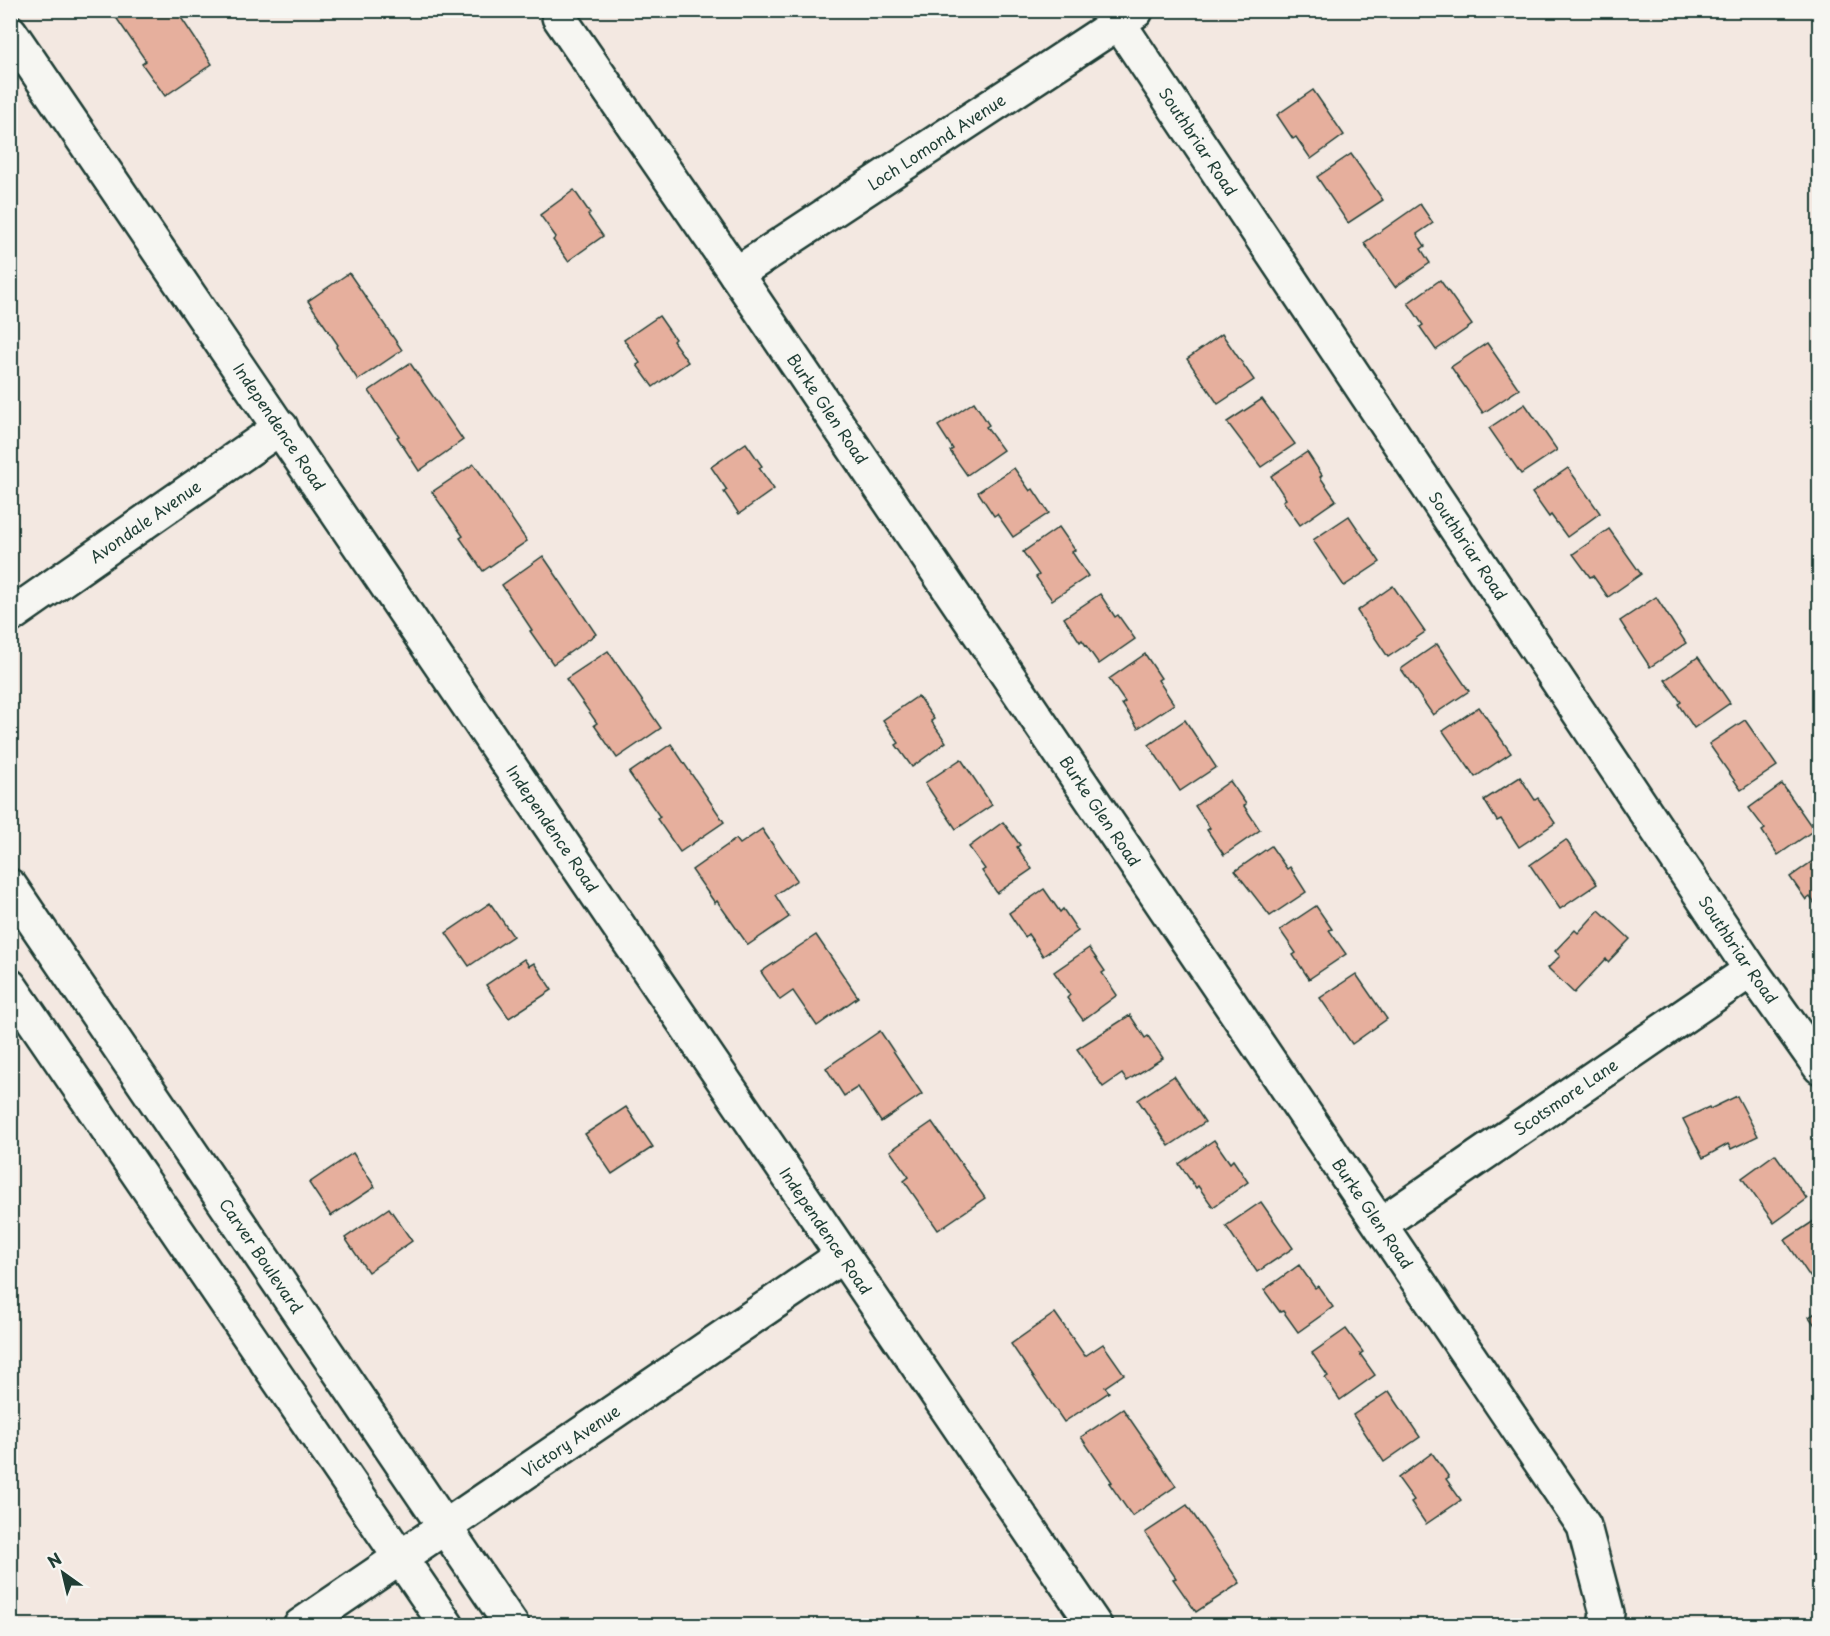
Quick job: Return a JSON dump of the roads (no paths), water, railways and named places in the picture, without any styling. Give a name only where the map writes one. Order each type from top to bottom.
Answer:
[{"type":"street","name":"Burke Glen Road","points":[[558,10],[566,26],[1584,1526],[1607,1613],[1605,1626]]},
{"type":"street","name":"Loch Lomond Avenue","points":[[736,274],[1128,16]]},
{"type":"street","name":"Southbriar Road","points":[[1128,16],[1751,970],[1820,1067]]},
{"type":"street","name":"Independence Road","points":[[10,32],[1095,1626]]},
{"type":"street","name":"Avondale Avenue","points":[[10,616],[281,427]]},
{"type":"street","name":"Carver Boulevard","points":[[10,886],[512,1626]]},
{"type":"street","name":"Scotsmore Lane","points":[[1381,1224],[1751,970]]},
{"type":"street","points":[[10,986],[447,1626]]},
{"type":"street","name":"Victory Avenue","points":[[300,1626],[842,1256]]}]
